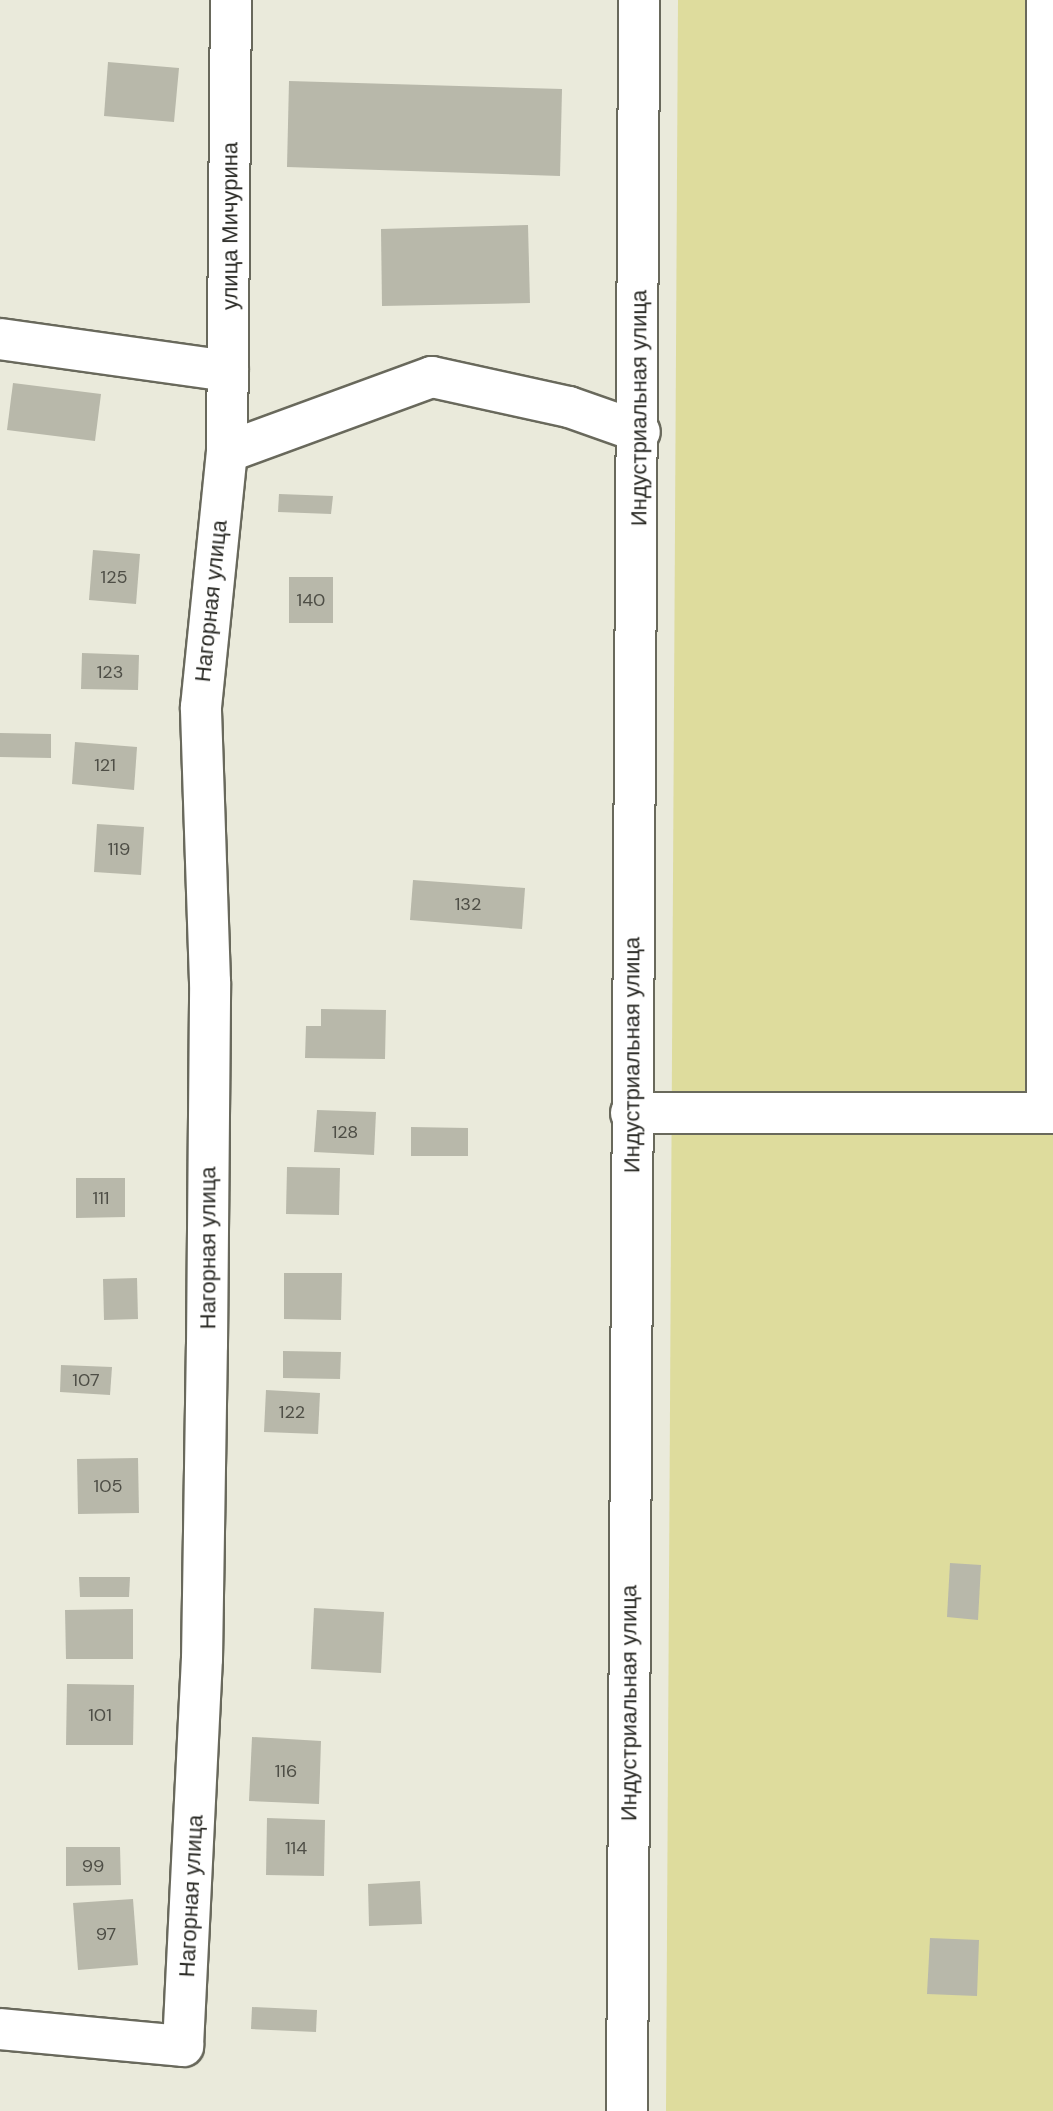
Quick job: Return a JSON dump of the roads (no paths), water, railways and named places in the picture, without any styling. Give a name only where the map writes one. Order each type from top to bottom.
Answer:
[{"type":"street","name":"улица Мичурина","points":[[227,452],[231,0]]},
{"type":"street","name":"Индустриальная улица","points":[[627,2111],[631,1113],[640,432],[639,0]]},
{"type":"street","points":[[631,1113],[1050,1113],[1047,0]]},
{"type":"street","points":[[0,339],[228,371]]},
{"type":"street","points":[[227,452],[432,377],[569,407],[640,432]]},
{"type":"street","name":"Нагорная улица","points":[[0,2029],[183,2046],[202,1659],[207,1361],[210,982],[201,707],[227,452]]}]
